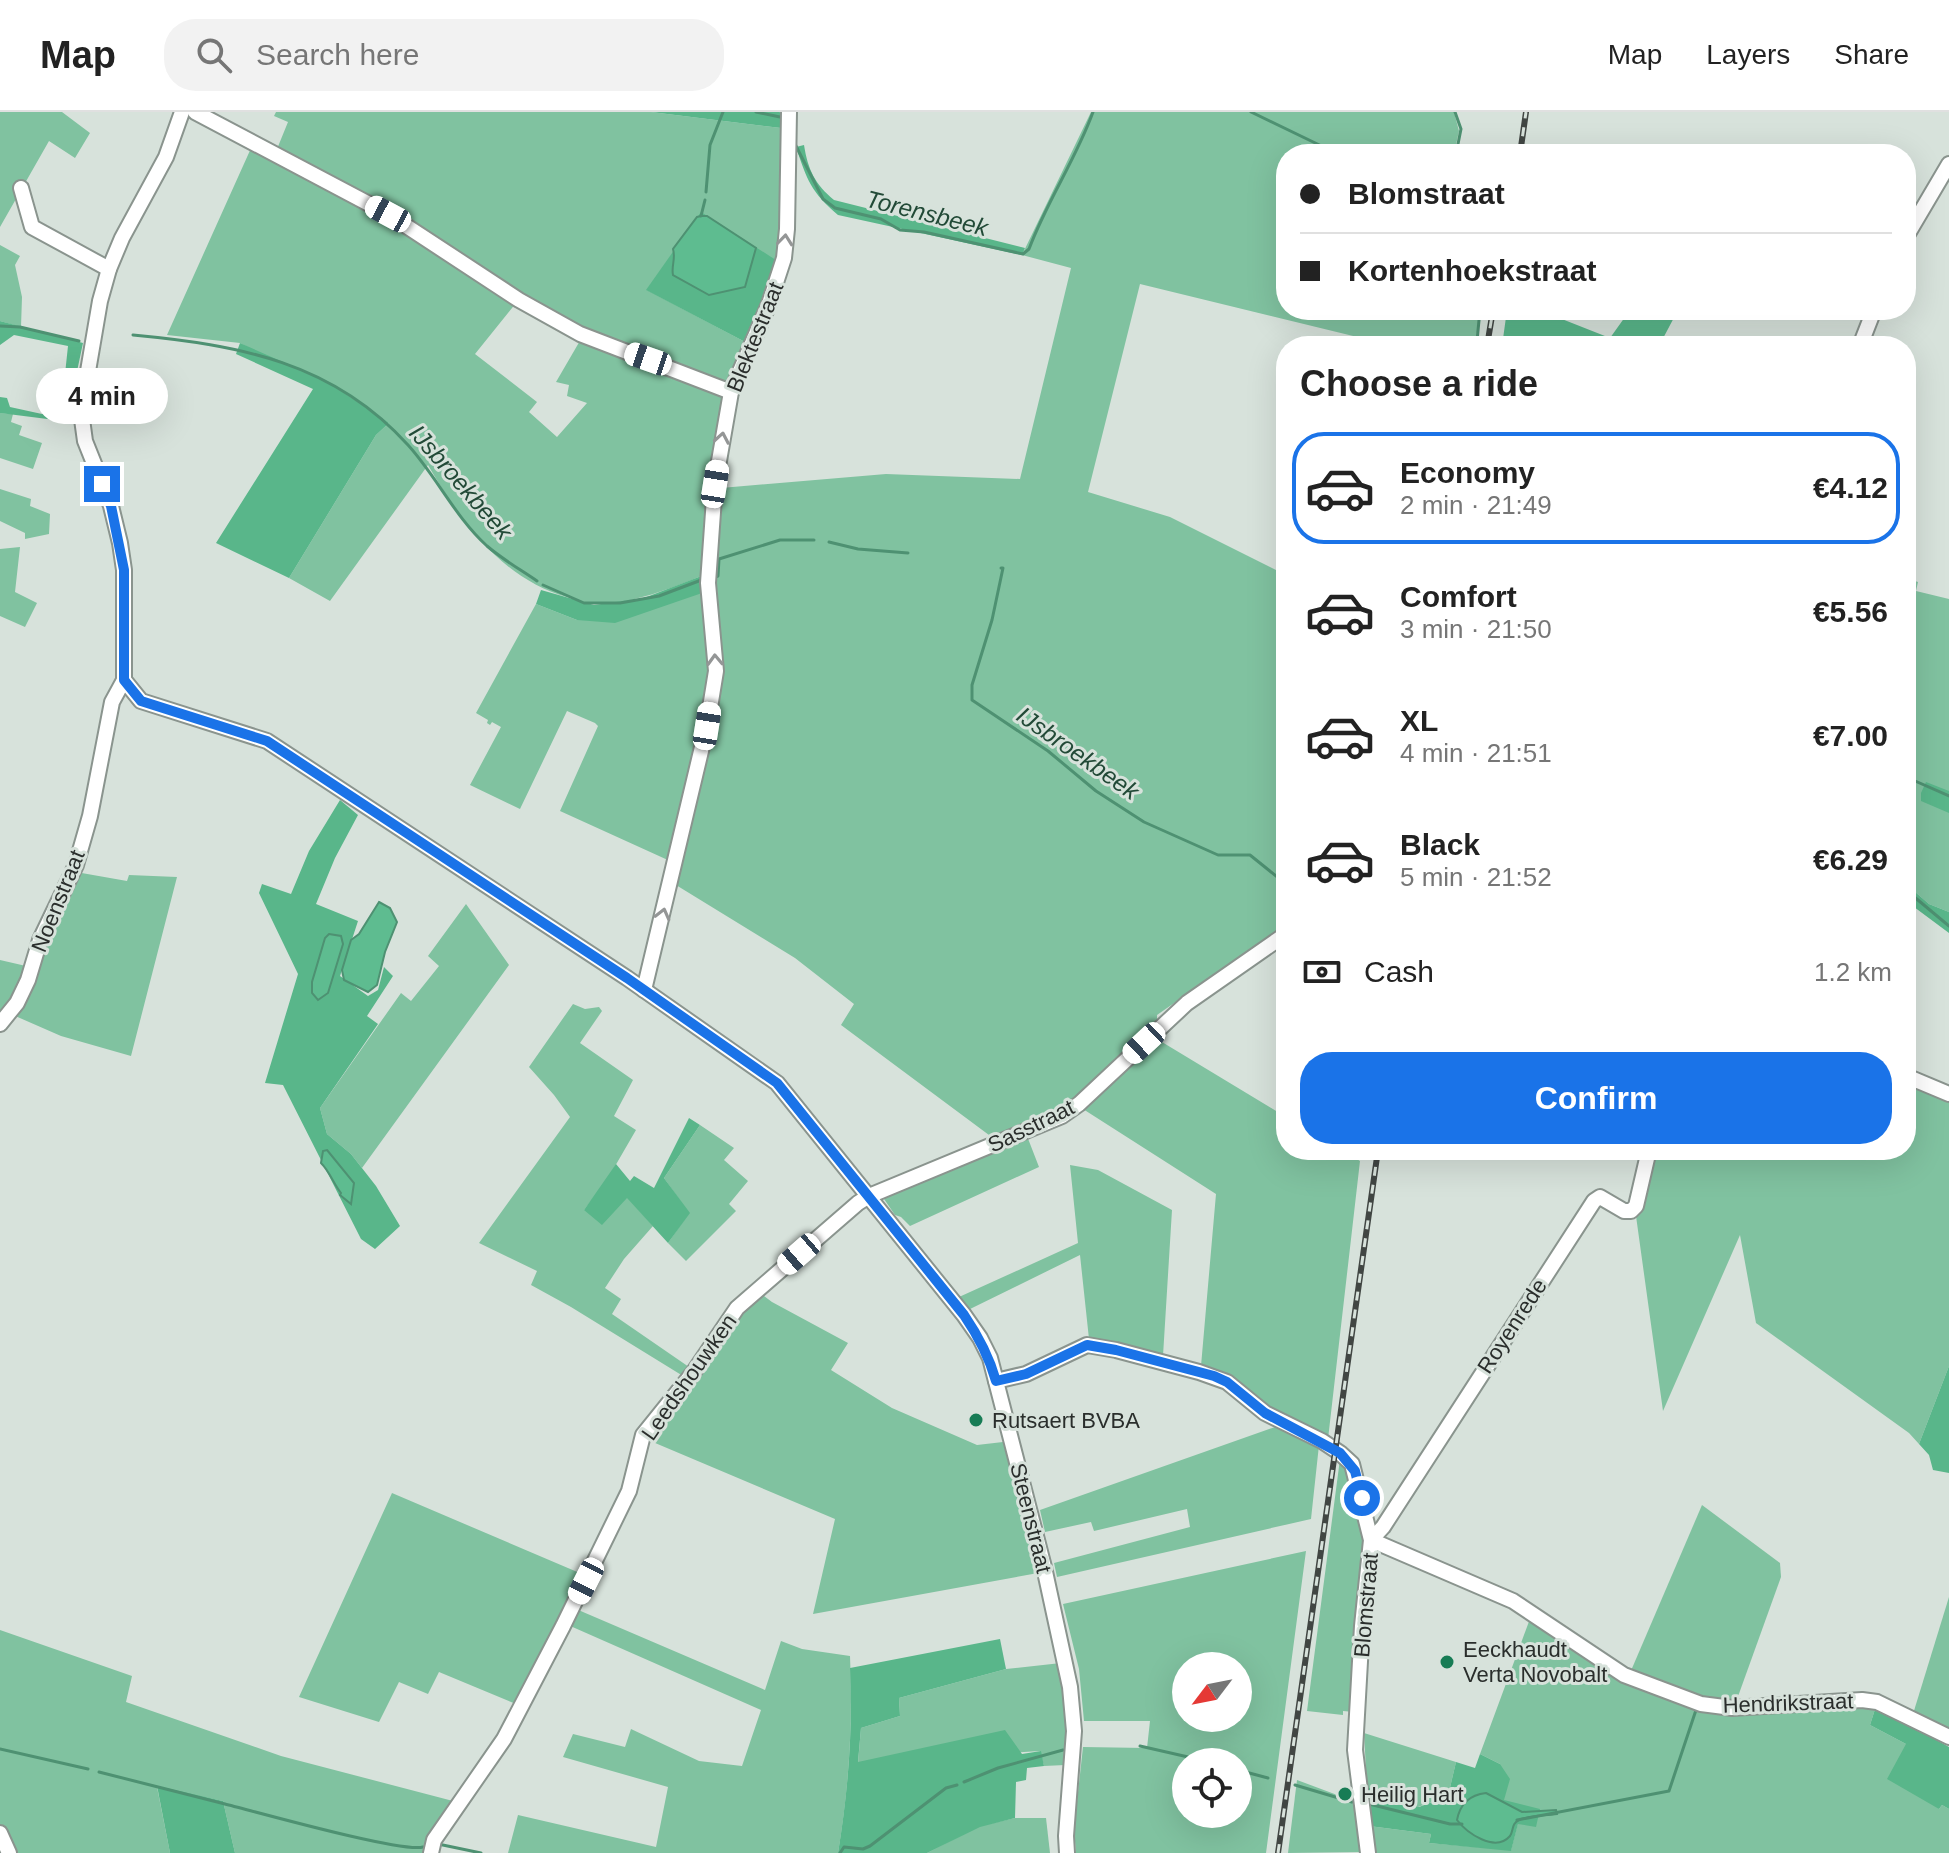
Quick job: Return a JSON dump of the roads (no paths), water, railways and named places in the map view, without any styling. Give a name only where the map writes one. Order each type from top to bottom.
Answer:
[{"type":"street","points":[[124,680],[124,570],[120,543],[111,506],[85,441],[81,412],[100,301],[109,269],[122,238],[166,157],[182,112]]},
{"type":"street","points":[[195,112],[388,214],[519,300],[580,334],[731,392]]},
{"type":"street","name":"Blektestraat","points":[[644,990],[690,802],[716,671],[708,561],[715,484],[731,392],[769,304],[784,258],[789,112]]},
{"type":"street","points":[[1916,220],[1949,164]]},
{"type":"street","points":[[21,188],[32,227],[109,269]]},
{"type":"street","name":"Steenstraat","points":[[124,680],[141,701],[267,741],[644,990],[777,1083],[869,1196],[980,1338],[990,1358],[1058,1623],[1070,1687],[1074,1731],[1067,1853]]},
{"type":"street","name":"Noenstraat","points":[[0,1024],[17,1003],[28,980],[40,940],[76,865],[90,816],[112,702],[124,680]]},
{"type":"street","name":"Sasstraat","points":[[869,1196],[1062,1116],[1079,1104],[1187,1003],[1276,941]]},
{"type":"street","points":[[1916,1080],[1949,1094]]},
{"type":"street","name":"Royenrede","points":[[1371,1540],[1383,1527],[1594,1201],[1600,1197],[1624,1211],[1631,1211],[1636,1206],[1647,1160]]},
{"type":"street","name":"Leedshouwken","points":[[431,1853],[434,1840],[504,1739],[563,1626],[629,1491],[643,1435],[693,1373],[737,1308],[869,1196]]},
{"type":"street","name":"Blomstraat","points":[[996,1381],[1026,1374],[1087,1345],[1116,1350],[1227,1382],[1265,1413],[1322,1441],[1346,1458],[1355,1471],[1371,1540],[1362,1626],[1355,1750],[1368,1853]]},
{"type":"street","name":"Hendrikstraat","points":[[1371,1540],[1513,1601],[1624,1675],[1701,1704],[1732,1708],[1862,1700],[1887,1706],[1949,1737]]},
{"type":"street","points":[[0,1833],[9,1853]]},
{"type":"waterway","points":[[706,192],[710,145],[723,112]]},
{"type":"waterway","name":"Torensbeek","points":[[756,112],[780,117]]},
{"type":"waterway","name":"Torensbeek","points":[[795,144],[823,199],[835,208],[881,219],[900,230],[924,232],[1023,254],[1029,249],[1093,112]]},
{"type":"waterway","name":"Torensbeek","points":[[1251,112],[1317,144]]},
{"type":"waterway","points":[[1455,112],[1461,129],[1458,144]]},
{"type":"waterway","points":[[701,216],[705,200]]},
{"type":"waterway","name":"Torensbeek","points":[[1477,336],[1479,320]]},
{"type":"waterway","name":"IJsbroekbeek","points":[[0,326],[20,327],[79,341]]},
{"type":"waterway","name":"IJsbroekbeek","points":[[133,335],[247,352],[316,376],[348,394],[379,417],[408,445],[465,522],[487,546],[537,581]]},
{"type":"waterway","name":"IJsbroekbeek","points":[[713,578],[718,576],[719,559],[780,540],[814,540]]},
{"type":"waterway","name":"IJsbroekbeek","points":[[829,542],[858,549],[908,553]]},
{"type":"waterway","name":"IJsbroekbeek","points":[[1001,568],[992,620],[972,685],[972,700],[1048,751],[1096,791],[1144,822],[1218,855],[1250,855],[1276,876]]},
{"type":"waterway","name":"IJsbroekbeek","points":[[543,585],[584,603],[620,603],[659,596],[704,579]]},
{"type":"waterway","points":[[1916,781],[1949,796]]},
{"type":"waterway","name":"Torensbeek","points":[[1916,898],[1949,926]]},
{"type":"waterway","points":[[1517,1820],[1669,1791],[1696,1710]]},
{"type":"waterway","points":[[1140,1746],[1172,1753]]},
{"type":"waterway","points":[[0,1749],[88,1769]]},
{"type":"waterway","points":[[964,1782],[998,1768],[1063,1750]]},
{"type":"waterway","points":[[99,1772],[360,1838],[423,1847]]},
{"type":"waterway","points":[[1252,1774],[1268,1778]]},
{"type":"waterway","points":[[840,1853],[844,1847],[863,1849],[870,1846],[946,1788],[957,1785]]},
{"type":"waterway","points":[[1295,1785],[1352,1802]]},
{"type":"waterway","points":[[1369,1804],[1450,1824],[1462,1824]]},
{"type":"waterway","points":[[438,1844],[481,1853]]},
{"type":"railway","points":[[1521,144],[1526,112]]},
{"type":"railway","points":[[1489,336],[1491,320]]},
{"type":"railway","points":[[1278,1853],[1377,1160]]},
{"type":"place","name":"Rutsaert BVBA","points":[[976,1420]]},
{"type":"place","name":"Eeckhaudt Verta Novobalt","points":[[1447,1662]]},
{"type":"place","name":"Heilig Hart","points":[[1345,1794]]}]
